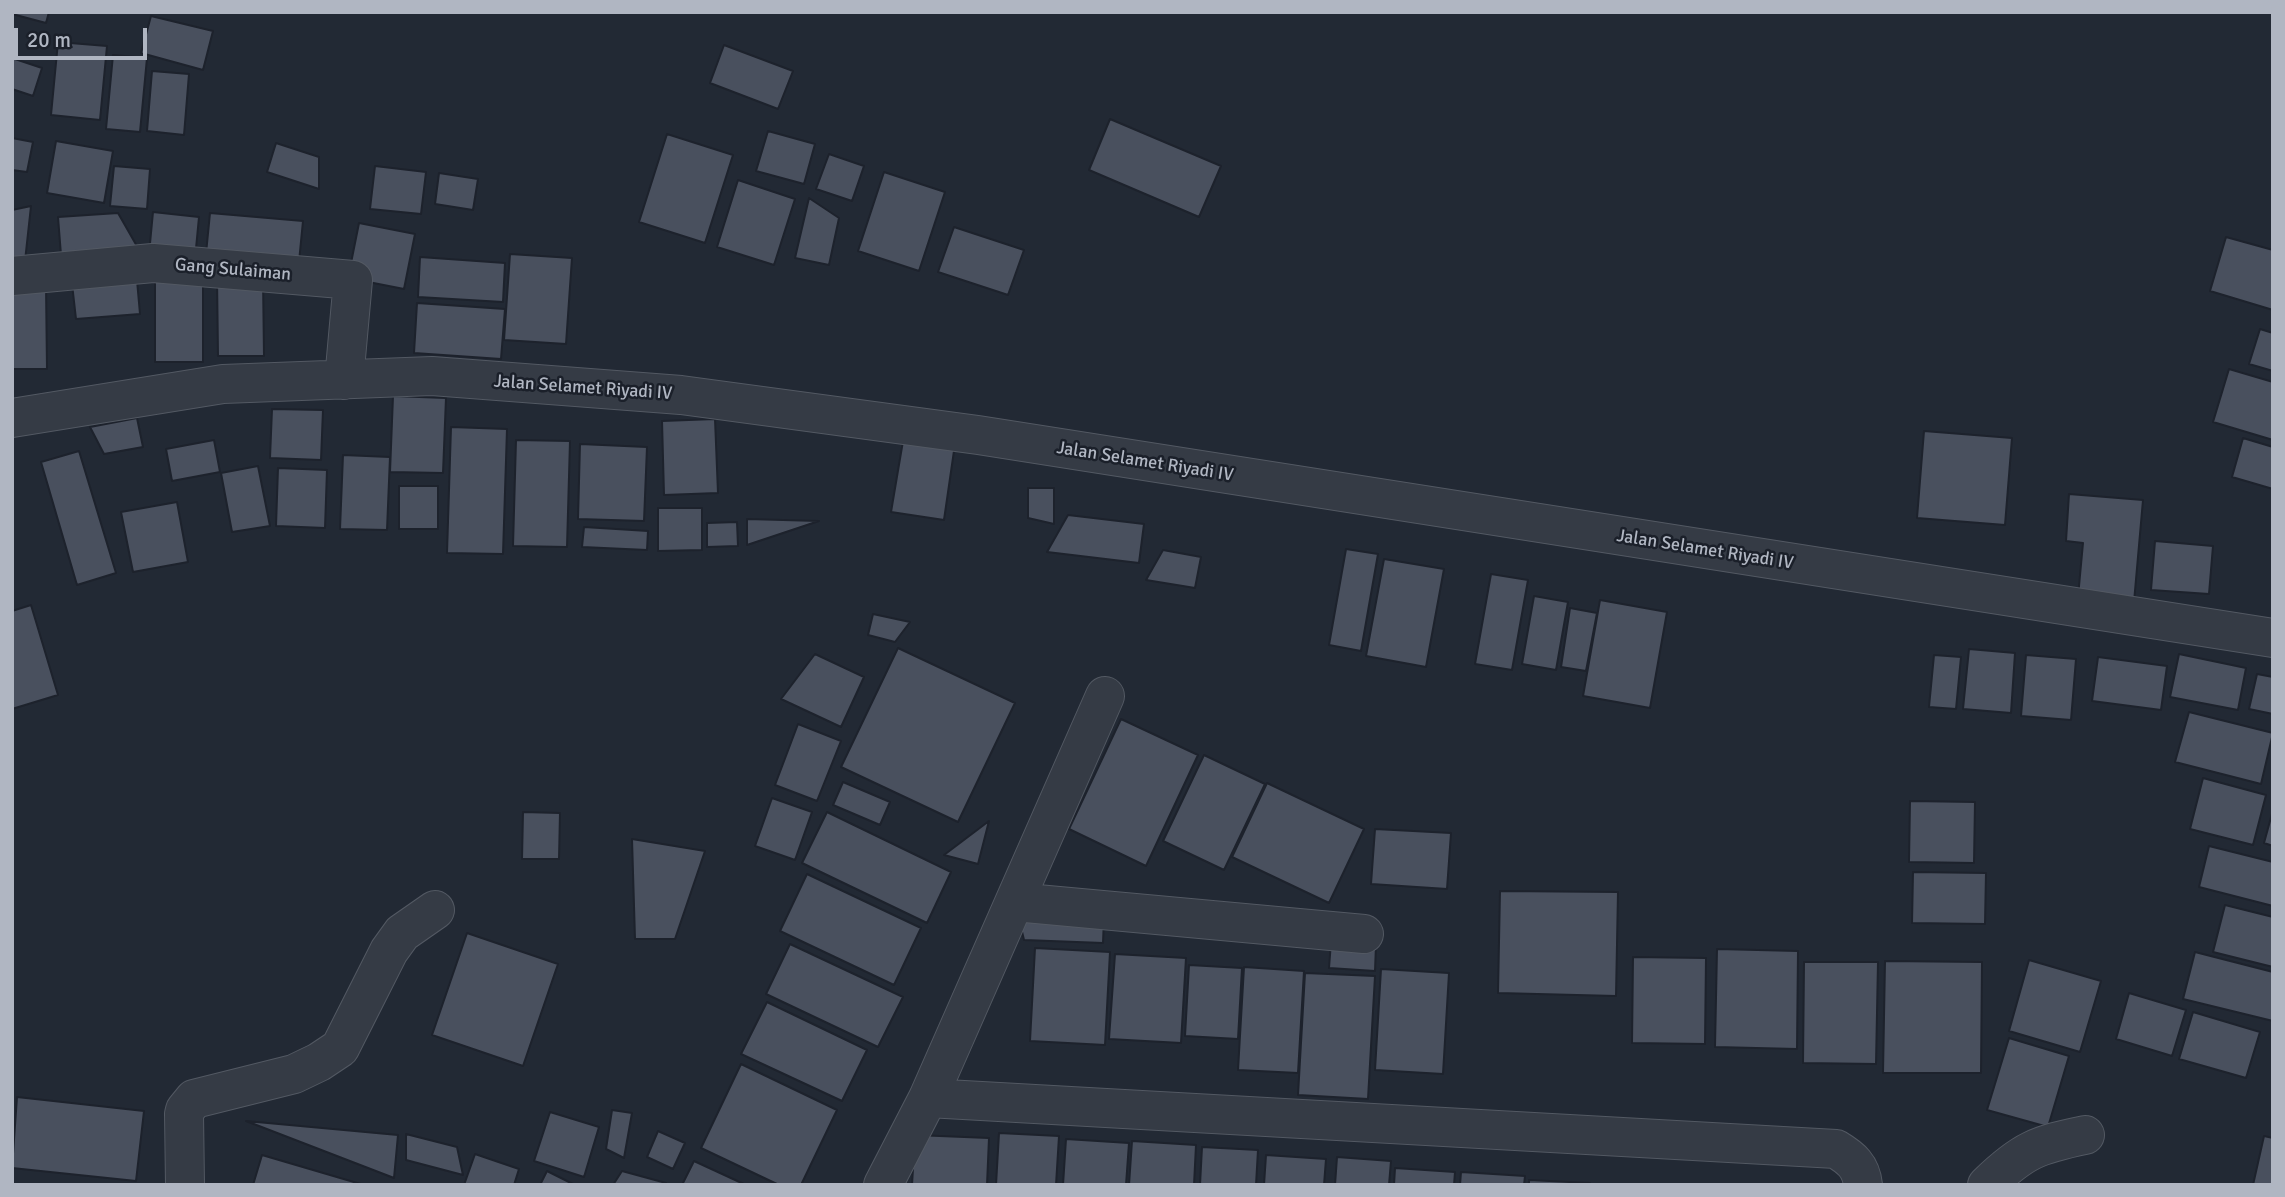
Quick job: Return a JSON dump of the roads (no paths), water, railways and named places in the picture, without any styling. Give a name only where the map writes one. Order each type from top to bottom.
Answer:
[{"type":"street","name":"Gang Sulaiman","points":[[12,276],[153,262],[353,280],[344,380]]},
{"type":"street","name":"Jalan Selamet Riyadi IV","points":[[12,418],[223,384],[432,376],[681,395],[978,435],[2273,638]]},
{"type":"street","points":[[883,1185],[928,1098],[1105,696]]},
{"type":"street","points":[[1015,902],[1364,934]]},
{"type":"street","points":[[185,1185],[184,1114],[188,1105],[201,1096],[294,1074],[340,1048],[389,951],[402,933],[435,910]]},
{"type":"street","points":[[928,1098],[1836,1149],[1858,1172]]},
{"type":"street","points":[[1987,1185],[2029,1149],[2085,1135]]}]
